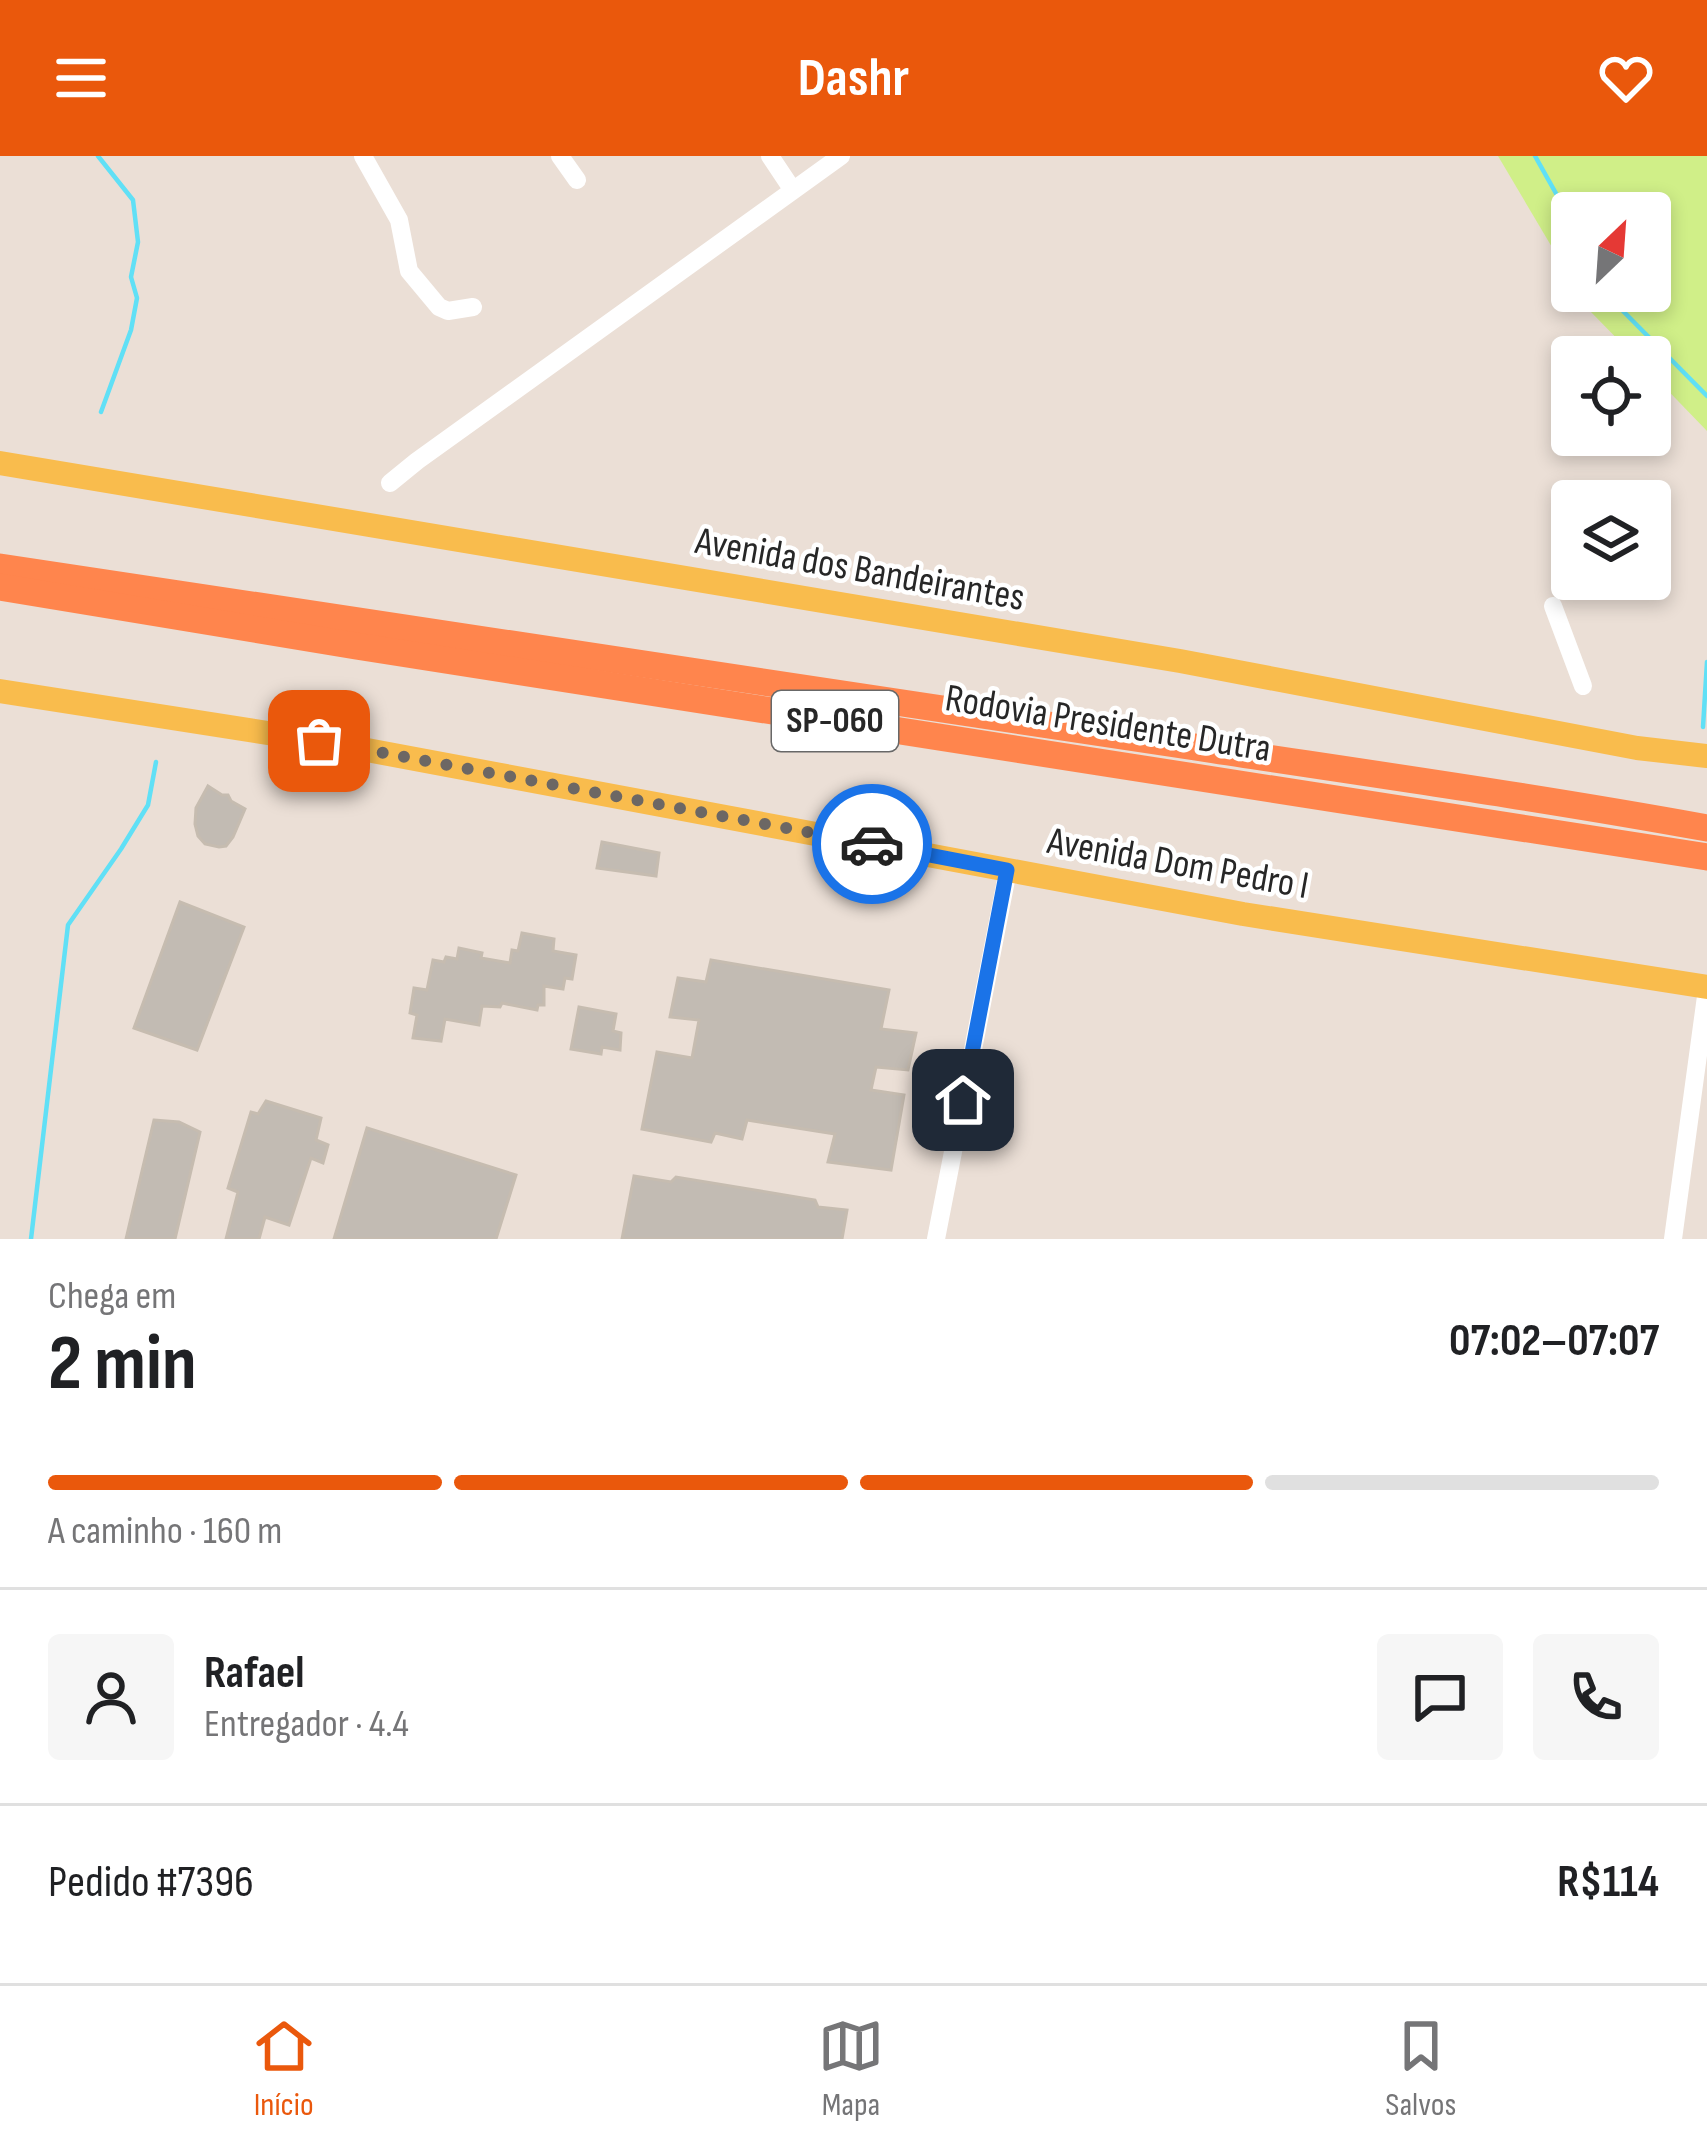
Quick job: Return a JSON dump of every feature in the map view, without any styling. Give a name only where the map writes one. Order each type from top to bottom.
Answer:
[{"type":"highway","name":"Rodovia Presidente Dutra","points":[[0,567],[1707,826]]},
{"type":"highway","name":"Rodovia Presidente Dutra","points":[[0,587],[1707,857]]},
{"type":"main road","name":"Avenida dos Bandeirantes","points":[[0,463],[1180,661],[1637,748],[1707,756]]},
{"type":"main road","name":"Avenida Dom Pedro I","points":[[0,691],[319,741],[1243,914],[1707,988]]},
{"type":"street","points":[[363,156],[399,220],[409,271],[439,307],[473,307]]},
{"type":"street","points":[[560,156],[577,180]]},
{"type":"street","points":[[770,156],[792,190]]},
{"type":"street","points":[[390,483],[842,156]]},
{"type":"street","points":[[1553,606],[1583,686]]},
{"type":"street","points":[[936,1239],[1007,870]]},
{"type":"street","points":[[1673,1239],[1707,988]]},
{"type":"green space","points":[[1498,156],[1707,156],[1707,431],[1671,394],[1671,336],[1614,336],[1591,312],[1671,312],[1671,192],[1551,192],[1551,246]]},
{"type":"building","points":[[208,786],[245,809],[226,846],[205,844],[198,836],[196,808]]},
{"type":"building","points":[[602,842],[659,853],[656,876],[597,868]]},
{"type":"building","points":[[180,902],[244,927],[197,1050],[134,1028]]},
{"type":"building","points":[[522,933],[554,939],[553,951],[576,955],[572,979],[565,978],[563,989],[544,986],[544,1005],[537,1010],[502,1003],[500,1007],[482,1006],[479,1025],[445,1019],[441,1041],[413,1038],[414,988],[427,990],[433,960],[457,959],[459,948],[510,963]]},
{"type":"building","points":[[711,960],[889,990],[881,1029],[916,1033],[908,1070],[876,1067],[871,1090],[904,1095],[891,1170],[828,1162],[835,1134],[747,1120],[742,1139],[715,1133],[711,1142],[642,1129],[657,1052],[692,1058],[699,1020],[670,1017],[678,978],[706,982]]},
{"type":"building","points":[[579,1007],[616,1014],[613,1031],[621,1033],[620,1050],[602,1047],[601,1054],[571,1049]]},
{"type":"building","points":[[266,1101],[321,1118],[316,1140],[328,1145],[323,1163],[311,1158],[289,1225],[265,1217],[259,1239],[226,1239],[238,1192],[228,1188],[251,1112],[258,1114]]},
{"type":"building","points":[[154,1120],[179,1122],[200,1132],[175,1239],[126,1239]]},
{"type":"building","points":[[367,1128],[516,1175],[496,1239],[334,1239]]},
{"type":"building","points":[[634,1176],[671,1182],[676,1177],[815,1200],[818,1207],[847,1210],[842,1239],[622,1239]]},
{"type":"waterway","points":[[98,156],[133,200],[138,242],[131,277],[137,298],[131,330],[101,412]]},
{"type":"waterway","points":[[1535,156],[1555,192]]},
{"type":"waterway","points":[[1624,312],[1707,396]]},
{"type":"waterway","points":[[1703,727],[1707,662]]},
{"type":"waterway","points":[[31,1239],[68,925],[148,805],[156,762]]},
{"type":"way so far","points":[[319,741],[872,844]]},
{"type":"route","points":[[872,844],[1007,870],[963,1100]]}]
